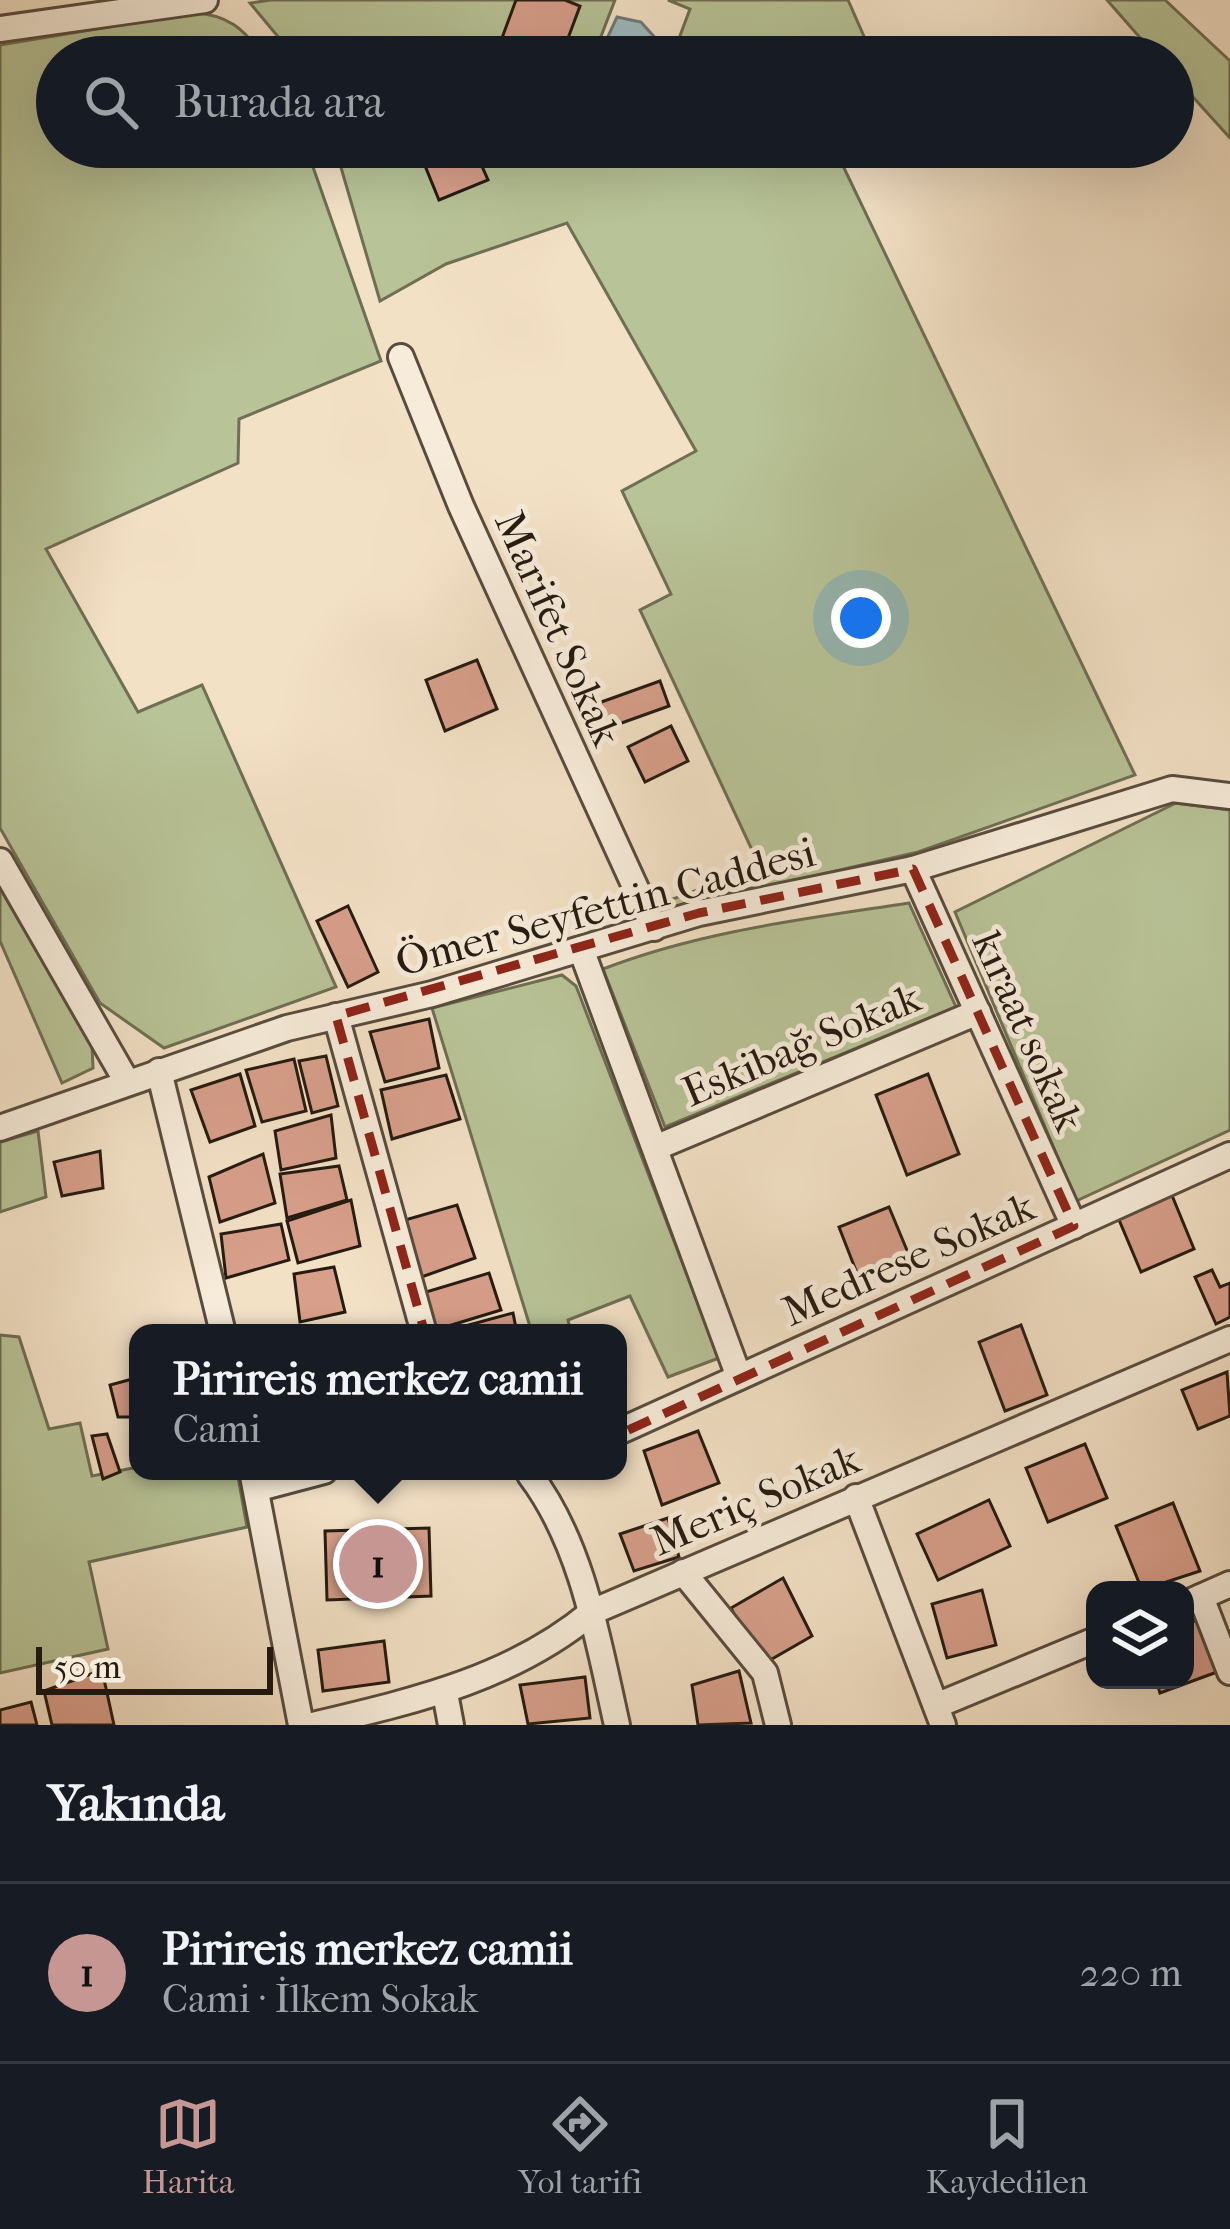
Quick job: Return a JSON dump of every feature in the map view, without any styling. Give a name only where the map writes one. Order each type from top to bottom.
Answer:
[{"type":"street","points":[[0,29],[205,0]]},
{"type":"street","name":"Marifet Sokak","points":[[401,357],[461,506],[654,928]]},
{"type":"street","name":"Ömer Seyfettin Caddesi","points":[[0,1128],[159,1071],[336,1016],[699,913],[913,869],[1172,789],[1230,796]]},
{"type":"street","points":[[0,861],[127,1082]]},
{"type":"street","name":"kıraat sokak","points":[[913,869],[1074,1226]]},
{"type":"street","points":[[581,949],[740,1377]]},
{"type":"street","name":"Eskibağ Sokak","points":[[655,1148],[978,1012]]},
{"type":"street","points":[[336,1016],[422,1324]]},
{"type":"street","points":[[159,1071],[221,1324]]},
{"type":"street","name":"Medrese Sokak","points":[[627,1428],[1230,1155]]},
{"type":"street","name":"Meriç Sokak","points":[[313,1725],[445,1694],[550,1646],[592,1612],[1230,1339]]},
{"type":"street","points":[[254,1480],[301,1725]]},
{"type":"street","points":[[535,1480],[548,1498],[592,1612],[617,1725]]},
{"type":"street","points":[[856,1497],[940,1715],[1086,1644]]},
{"type":"street","points":[[683,1572],[765,1672],[778,1725]]},
{"type":"street","points":[[1194,1600],[1230,1584]]},
{"type":"street","points":[[1194,1602],[1230,1672]]},
{"type":"street","points":[[445,1694],[451,1725]]},
{"type":"highlighted area","points":[[913,869],[1074,1226],[530,1475],[468,1446],[450,1423],[336,1016],[699,913]]},
{"type":"green space","points":[[615,0],[601,36],[278,36],[250,3]]},
{"type":"green space","points":[[668,0],[848,0],[864,36],[680,36],[690,9]]},
{"type":"green space","points":[[1107,0],[1165,0],[1230,61],[1230,138],[1194,98],[1194,36],[1139,36]]},
{"type":"green space","points":[[193,13],[234,24],[247,36],[54,36]]},
{"type":"green space","points":[[36,39],[36,168],[313,168],[381,361],[239,419],[238,463],[46,549],[138,712],[202,685],[336,987],[164,1048],[100,1003],[0,828],[0,45]]},
{"type":"green space","points":[[341,168],[844,168],[1135,775],[918,852],[662,911],[659,904],[760,867],[640,610],[671,594],[622,491],[696,451],[567,223],[446,264],[380,301]]},
{"type":"green space","points":[[1176,803],[1230,810],[1230,1130],[1076,1201],[955,912]]},
{"type":"green space","points":[[0,888],[92,1045],[93,1068],[62,1083],[0,941]]},
{"type":"green space","points":[[909,903],[956,1007],[665,1127],[603,969],[715,936]]},
{"type":"green space","points":[[562,975],[576,986],[719,1358],[668,1377],[630,1296],[568,1320],[569,1324],[529,1324],[432,1008]]},
{"type":"green space","points":[[38,1131],[46,1197],[0,1212],[0,1142]]},
{"type":"green space","points":[[0,1335],[19,1337],[49,1429],[80,1423],[92,1476],[129,1469],[129,1480],[239,1480],[247,1527],[89,1562],[108,1649],[0,1673]]},
{"type":"water","points":[[617,17],[641,22],[654,36],[608,36]]},
{"type":"building","points":[[516,0],[565,0],[580,6],[569,36],[503,36]]},
{"type":"building","points":[[426,168],[483,168],[488,180],[439,200]]},
{"type":"building","points":[[477,660],[497,709],[445,731],[426,680]]},
{"type":"building","points":[[660,681],[669,706],[602,730],[593,705]]},
{"type":"building","points":[[671,726],[688,761],[645,782],[628,747]]},
{"type":"building","points":[[348,906],[378,972],[348,987],[317,921]]},
{"type":"building","points":[[429,1019],[439,1068],[385,1082],[370,1032]]},
{"type":"building","points":[[326,1056],[338,1106],[312,1113],[299,1061]]},
{"type":"building","points":[[294,1059],[306,1111],[262,1122],[246,1070]]},
{"type":"building","points":[[240,1074],[255,1126],[210,1142],[191,1090]]},
{"type":"building","points":[[928,1074],[959,1154],[907,1175],[876,1095]]},
{"type":"building","points":[[446,1075],[460,1119],[392,1139],[381,1090]]},
{"type":"building","points":[[331,1115],[336,1158],[281,1170],[275,1131]]},
{"type":"building","points":[[100,1151],[103,1188],[62,1196],[54,1162]]},
{"type":"building","points":[[263,1154],[275,1203],[220,1222],[209,1177]]},
{"type":"building","points":[[339,1166],[347,1200],[287,1218],[280,1174]]},
{"type":"building","points":[[1171,1193],[1194,1249],[1141,1272],[1117,1215]]},
{"type":"building","points":[[351,1200],[360,1246],[298,1263],[287,1221]]},
{"type":"building","points":[[457,1205],[475,1258],[413,1280],[398,1222]]},
{"type":"building","points":[[889,1207],[911,1260],[860,1281],[839,1227]]},
{"type":"building","points":[[281,1224],[289,1260],[226,1278],[221,1234]]},
{"type":"building","points":[[334,1267],[345,1312],[300,1322],[294,1274]]},
{"type":"building","points":[[1212,1270],[1220,1287],[1230,1283],[1230,1317],[1216,1324],[1195,1277]]},
{"type":"building","points":[[489,1273],[501,1310],[455,1324],[434,1324],[426,1292]]},
{"type":"building","points":[[513,1313],[515,1324],[473,1324]]},
{"type":"building","points":[[1021,1325],[1047,1395],[1005,1411],[979,1342]]},
{"type":"building","points":[[1227,1372],[1230,1416],[1198,1429],[1182,1390]]},
{"type":"building","points":[[129,1380],[129,1417],[118,1417],[110,1385]]},
{"type":"building","points":[[698,1431],[719,1483],[662,1505],[644,1451]]},
{"type":"building","points":[[107,1434],[120,1472],[103,1479],[92,1436]]},
{"type":"building","points":[[1085,1444],[1107,1498],[1048,1522],[1026,1468]]},
{"type":"building","points":[[989,1500],[1010,1546],[938,1580],[917,1534]]},
{"type":"building","points":[[1173,1503],[1200,1571],[1169,1581],[1138,1581],[1116,1526]]},
{"type":"building","points":[[668,1518],[679,1557],[634,1571],[620,1534]]},
{"type":"building","points":[[429,1528],[431,1596],[327,1600],[325,1531]]},
{"type":"building","points":[[783,1578],[812,1636],[760,1666],[731,1608]]},
{"type":"building","points":[[982,1590],[996,1645],[947,1658],[932,1604]]},
{"type":"building","points":[[1194,1621],[1217,1672],[1194,1680]]},
{"type":"building","points":[[384,1641],[389,1682],[323,1691],[318,1650]]},
{"type":"building","points":[[102,1670],[114,1725],[52,1725],[44,1691]]},
{"type":"building","points":[[739,1671],[751,1723],[698,1725],[692,1685]]},
{"type":"building","points":[[585,1677],[590,1718],[528,1724],[520,1685]]},
{"type":"building","points":[[31,1702],[37,1725],[0,1725],[0,1710]]},
{"type":"place","name":"Pirireis merkez camii","points":[[378,1564]]}]
